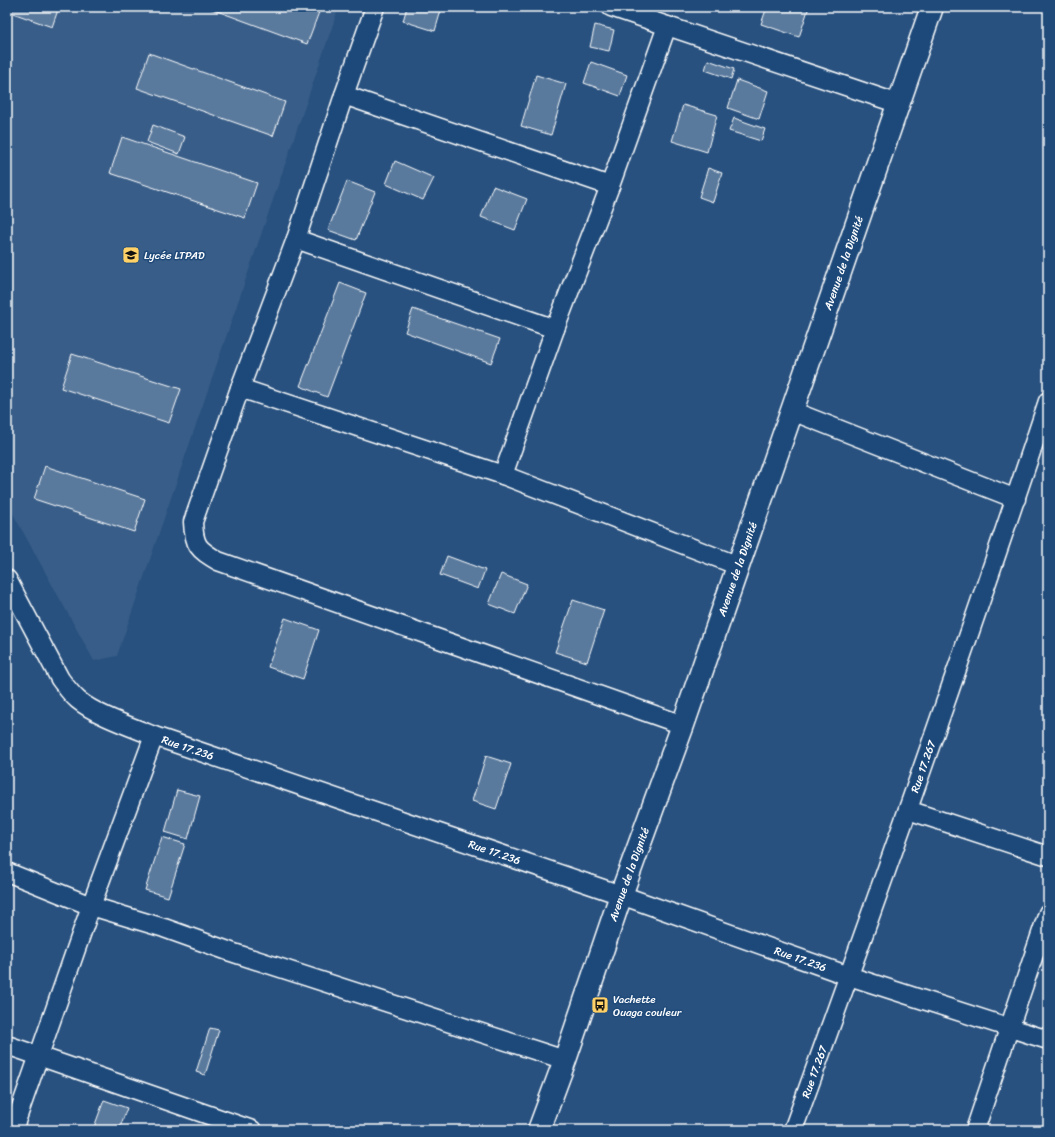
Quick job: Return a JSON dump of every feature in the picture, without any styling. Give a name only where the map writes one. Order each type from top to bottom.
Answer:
[{"type":"street","points":[[375,7],[296,239],[240,388],[193,522],[194,537],[201,551],[218,561],[683,725]]},
{"type":"street","points":[[611,7],[899,104]]},
{"type":"street","name":"Avenue de la Dignité","points":[[539,1130],[565,1060],[621,895],[739,566],[932,7]]},
{"type":"street","points":[[503,475],[555,330],[610,186],[666,26]]},
{"type":"street","points":[[344,95],[610,186]]},
{"type":"street","points":[[296,239],[555,330]]},
{"type":"street","points":[[240,388],[503,475],[739,566]]},
{"type":"street","name":"Rue 17.267","points":[[793,1130],[908,810],[1016,499],[1048,401]]},
{"type":"street","points":[[792,411],[1016,499]]},
{"type":"street","name":"Rue 17.236","points":[[7,579],[60,679],[79,701],[93,710],[154,736],[621,895],[849,976],[1048,1040]]},
{"type":"street","points":[[13,1130],[91,906],[154,736]]},
{"type":"street","points":[[908,810],[1048,856]]},
{"type":"street","points":[[7,872],[91,906],[164,928],[231,952],[565,1060]]},
{"type":"street","points":[[975,1130],[1048,913]]},
{"type":"street","points":[[7,1045],[252,1130]]},
{"type":"shaded area","name":"Lycée LTPAD","points":[[7,7],[339,7],[117,656],[94,661],[7,503]]},
{"type":"building","points":[[7,7],[59,7],[52,27],[7,11]]},
{"type":"building","points":[[206,7],[306,7],[319,12],[307,44]]},
{"type":"building","points":[[407,7],[442,7],[435,31],[403,21]]},
{"type":"building","points":[[767,7],[809,7],[799,37],[761,24]]},
{"type":"building","points":[[595,25],[614,30],[609,51],[590,47]]},
{"type":"building","points":[[149,53],[285,102],[273,136],[137,88]]},
{"type":"building","points":[[708,60],[734,69],[731,79],[705,70]]},
{"type":"building","points":[[591,62],[627,75],[620,96],[584,83]]},
{"type":"building","points":[[536,75],[566,84],[551,135],[521,126]]},
{"type":"building","points":[[737,80],[768,91],[759,119],[728,108]]},
{"type":"building","points":[[683,105],[717,115],[707,152],[672,141]]},
{"type":"building","points":[[734,118],[765,129],[761,141],[729,131]]},
{"type":"building","points":[[153,125],[185,137],[179,154],[147,142]]},
{"type":"building","points":[[122,137],[257,183],[245,218],[110,173]]},
{"type":"building","points":[[395,161],[434,178],[423,200],[386,184]]},
{"type":"building","points":[[708,168],[722,173],[713,202],[699,197]]},
{"type":"building","points":[[347,181],[375,192],[356,240],[328,230]]},
{"type":"building","points":[[493,186],[527,199],[515,230],[481,217]]},
{"type":"building","points":[[340,283],[366,293],[327,397],[300,386]]},
{"type":"building","points":[[413,309],[500,339],[491,363],[405,332]]},
{"type":"building","points":[[72,354],[181,389],[169,423],[61,388]]},
{"type":"building","points":[[45,466],[145,499],[134,532],[34,499]]},
{"type":"building","points":[[447,556],[485,570],[478,589],[440,575]]},
{"type":"building","points":[[501,574],[527,584],[515,614],[489,604]]},
{"type":"building","points":[[573,600],[604,610],[587,662],[555,652]]},
{"type":"building","points":[[285,618],[319,630],[303,679],[268,667]]},
{"type":"building","points":[[486,756],[511,764],[496,809],[472,801]]},
{"type":"building","points":[[177,790],[200,796],[188,839],[165,832]]},
{"type":"building","points":[[162,837],[185,844],[168,897],[145,890]]},
{"type":"building","points":[[210,1028],[219,1030],[205,1075],[196,1072]]},
{"type":"building","points":[[104,1100],[127,1108],[119,1130],[93,1130]]},
{"type":"place","name":"Lycée LTPAD","points":[[131,255]]},
{"type":"place","name":"Vachette Ouaga couleur","points":[[600,1005]]}]
